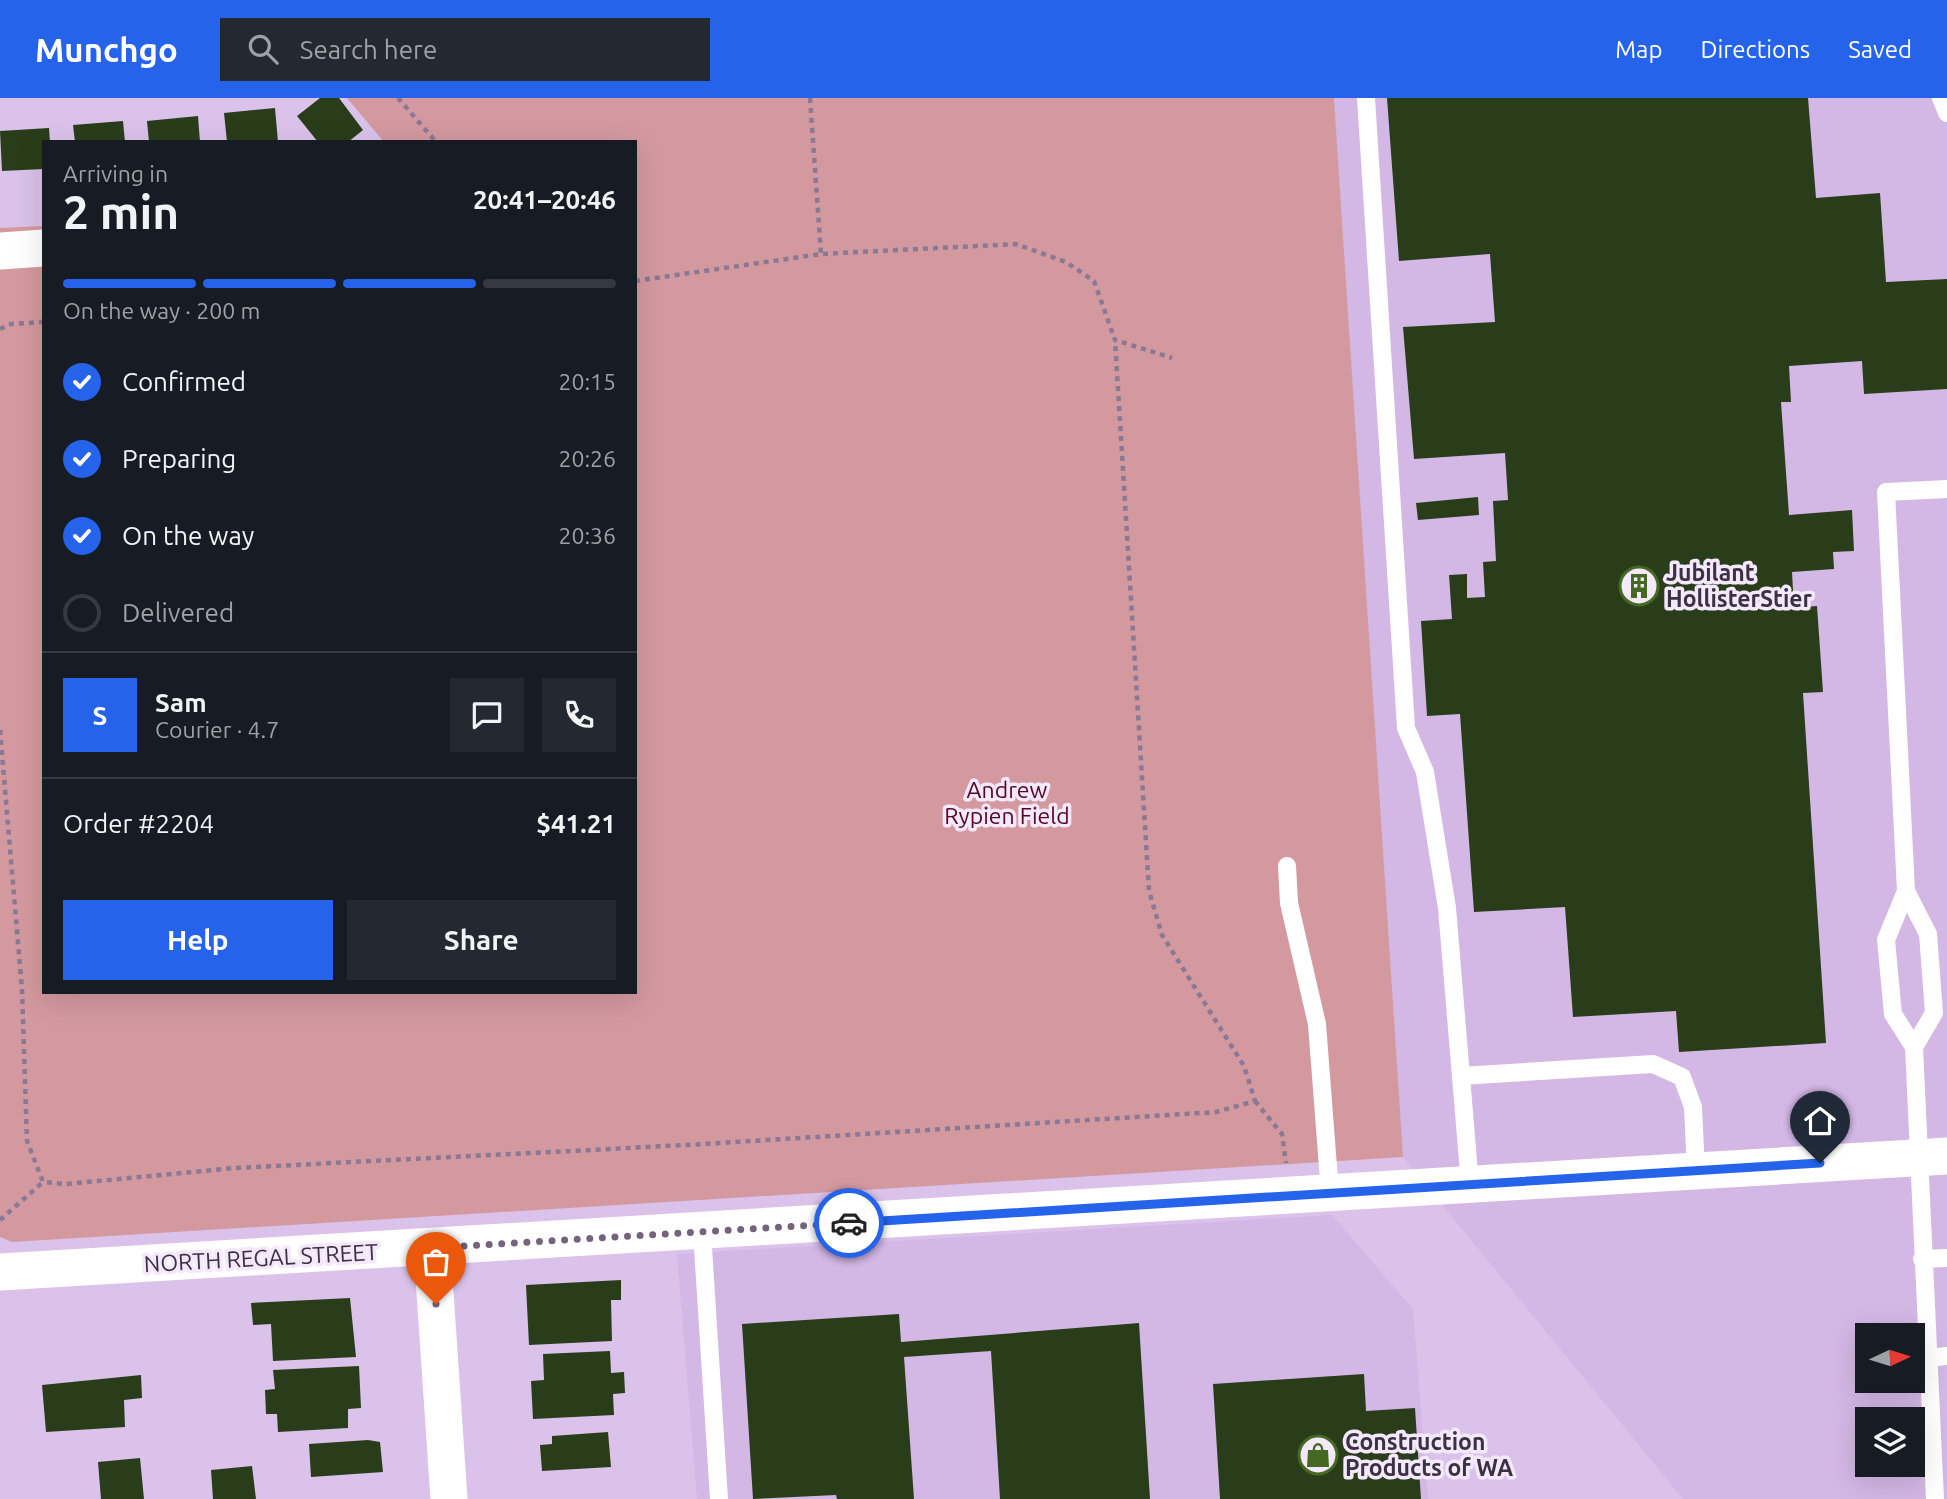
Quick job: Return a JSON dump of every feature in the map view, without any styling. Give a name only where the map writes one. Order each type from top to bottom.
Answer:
[{"type":"street","points":[[0,251],[42,248]]},
{"type":"street","name":"NORTH REGAL STREET","points":[[0,1272],[702,1232],[1933,1156]]},
{"type":"street","points":[[432,1248],[449,1499]]},
{"type":"lane","points":[[1366,98],[1406,728],[1425,772],[1447,908],[1470,1185]]},
{"type":"lane","points":[[1941,98],[1947,113]]},
{"type":"lane","points":[[1914,1047],[1934,1013],[1928,934],[1906,891],[1886,492],[1947,489]]},
{"type":"lane","points":[[1287,866],[1289,903],[1317,1024],[1330,1193]]},
{"type":"lane","points":[[1906,891],[1886,940],[1894,1014],[1914,1047],[1933,1156],[1922,1259],[1927,1358],[1940,1449],[1935,1499]]},
{"type":"lane","points":[[1461,1076],[1653,1064],[1682,1077],[1693,1107],[1696,1171]]},
{"type":"lane","points":[[702,1232],[719,1499]]},
{"type":"lane","points":[[1922,1259],[1947,1258]]},
{"type":"lane","points":[[1927,1358],[1947,1356]]},
{"type":"path","points":[[398,98],[434,140]]},
{"type":"path","points":[[810,98],[821,254]]},
{"type":"path","points":[[637,281],[821,254],[1016,244],[1066,262],[1094,281],[1115,340],[1149,891],[1162,935],[1244,1066],[1255,1101],[1282,1134],[1289,1196]]},
{"type":"path","points":[[0,329],[11,324],[42,322]]},
{"type":"path","points":[[1115,340],[1172,358]]},
{"type":"path","points":[[0,730],[1,777],[22,990],[27,1141],[43,1182]]},
{"type":"path","points":[[0,1220],[43,1182],[66,1184],[235,1168],[715,1143],[1216,1112],[1255,1101]]},
{"type":"shaded area","points":[[1334,98],[1947,98],[1947,1499],[1683,1499],[1403,1157]]},
{"type":"shaded area","points":[[1332,1215],[1413,1309],[1428,1499],[697,1499],[677,1254]]},
{"type":"green space","name":"Andrew Rypien Field","points":[[347,98],[1334,98],[1403,1157],[12,1242],[0,1237],[0,228],[42,226],[42,994],[637,994],[637,140],[382,140]]},
{"type":"building","points":[[320,98],[339,98],[363,130],[350,140],[316,140],[297,116]]},
{"type":"building","name":"Jubilant HollisterStier","points":[[1387,98],[1808,98],[1816,198],[1880,193],[1886,282],[1947,279],[1947,389],[1864,394],[1862,361],[1789,366],[1791,402],[1781,402],[1789,515],[1852,510],[1854,551],[1833,552],[1834,569],[1792,572],[1794,608],[1817,606],[1823,692],[1803,693],[1826,1043],[1679,1052],[1676,1011],[1573,1017],[1565,907],[1474,912],[1460,714],[1427,716],[1421,621],[1452,619],[1449,575],[1467,574],[1467,598],[1485,597],[1483,562],[1496,561],[1493,501],[1508,500],[1505,453],[1414,459],[1403,327],[1495,322],[1490,254],[1399,261]]},
{"type":"building","points":[[275,108],[278,140],[227,140],[224,113]]},
{"type":"building","points":[[198,116],[200,140],[149,140],[147,121]]},
{"type":"building","points":[[123,121],[125,140],[75,140],[73,125]]},
{"type":"building","points":[[49,128],[50,140],[42,140],[42,169],[2,171],[0,131]]},
{"type":"building","points":[[1478,497],[1479,515],[1418,520],[1416,503]]},
{"type":"building","points":[[621,1280],[621,1300],[611,1300],[612,1341],[529,1345],[526,1285]]},
{"type":"building","points":[[350,1298],[356,1357],[273,1361],[271,1324],[253,1325],[251,1303]]},
{"type":"building","points":[[899,1314],[901,1342],[1139,1323],[1150,1499],[1000,1499],[991,1351],[904,1357],[914,1499],[837,1499],[836,1495],[753,1499],[742,1324]]},
{"type":"building","points":[[610,1351],[611,1373],[624,1372],[625,1393],[613,1394],[614,1415],[533,1419],[531,1381],[544,1380],[543,1354]]},
{"type":"building","points":[[359,1366],[361,1408],[348,1409],[348,1428],[278,1432],[277,1414],[266,1414],[265,1390],[275,1389],[273,1370]]},
{"type":"building","name":"Construction Products of WA","points":[[1364,1374],[1366,1411],[1415,1408],[1421,1499],[1220,1499],[1213,1384]]},
{"type":"building","points":[[141,1375],[142,1398],[124,1400],[125,1427],[46,1432],[42,1385]]},
{"type":"building","points":[[608,1432],[611,1467],[542,1471],[540,1445],[552,1444],[552,1436]]},
{"type":"building","points":[[368,1440],[380,1442],[383,1472],[311,1477],[309,1444]]},
{"type":"building","points":[[140,1458],[144,1499],[101,1499],[98,1462]]},
{"type":"building","points":[[252,1466],[256,1499],[213,1499],[211,1470]]},
{"type":"way so far","points":[[436,1304],[432,1248],[849,1223]]},
{"type":"place","name":"Jubilant HollisterStier","points":[[1639,586]]},
{"type":"place","name":"Construction Products of WA","points":[[1318,1455]]},
{"type":"route","points":[[849,1223],[1820,1163]]}]
